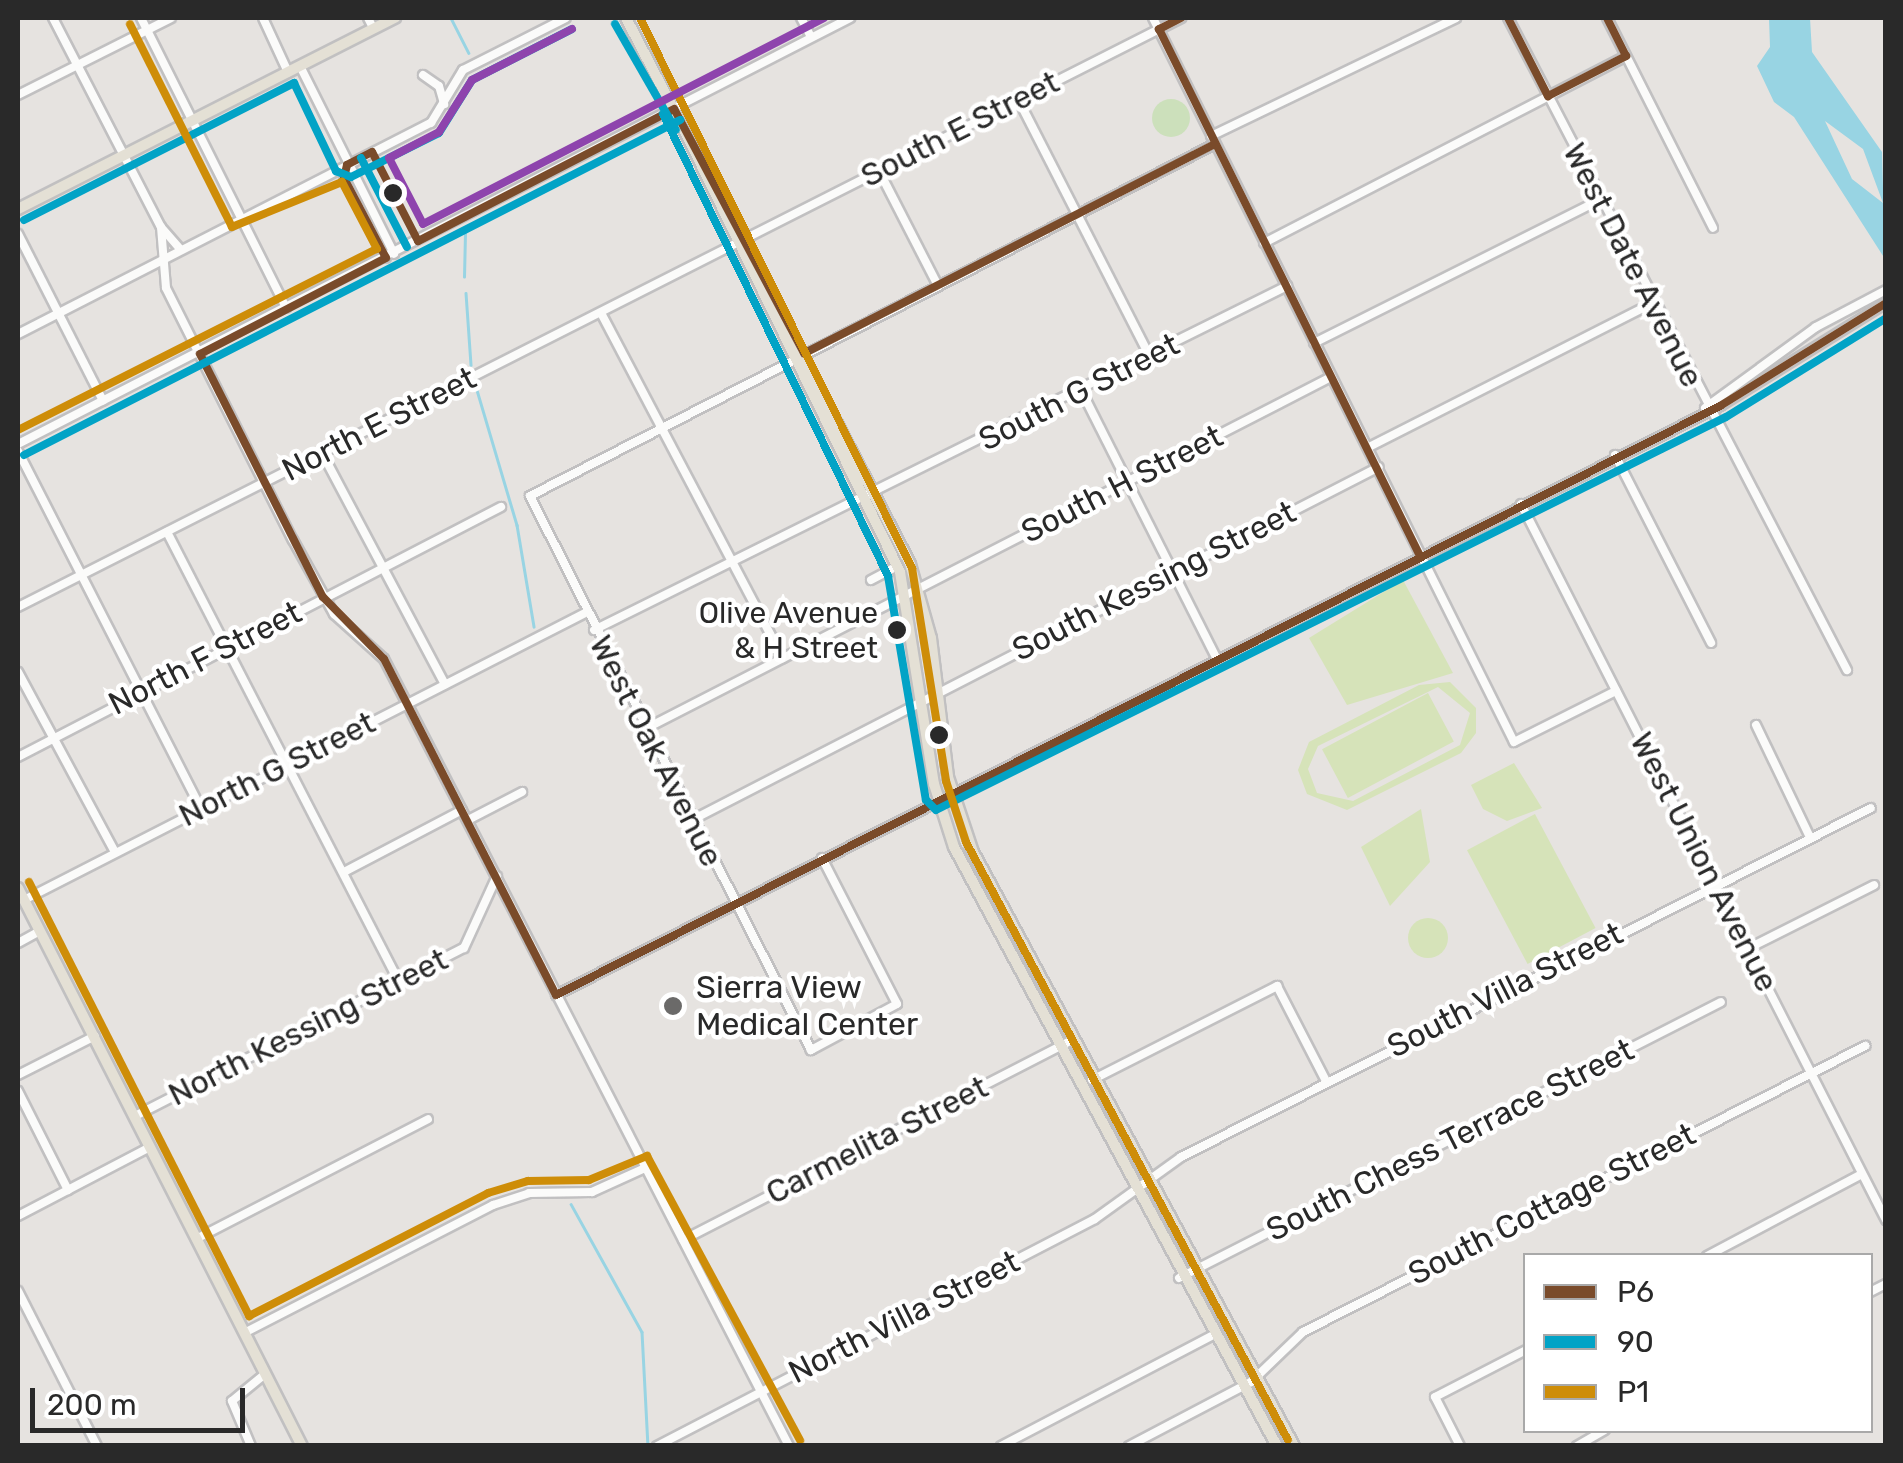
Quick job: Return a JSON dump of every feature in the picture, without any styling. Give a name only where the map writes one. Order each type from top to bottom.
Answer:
[{"type":"main road","points":[[18,210],[300,66],[371,23],[395,18]]},
{"type":"main road","points":[[626,18],[799,356],[849,441],[897,566],[913,592],[930,696],[938,798],[964,867],[1179,1278],[1212,1335],[1251,1381],[1277,1446]]},
{"type":"main road","points":[[799,356],[824,418],[870,495],[913,592],[930,696],[952,791],[1012,927],[1251,1381],[1294,1446]]},
{"type":"main road","points":[[824,418],[849,441]]},
{"type":"main road","points":[[964,867],[1012,927]]},
{"type":"main road","points":[[18,888],[302,1445]]},
{"type":"street","points":[[52,18],[161,227],[180,249]]},
{"type":"street","points":[[141,18],[286,308]]},
{"type":"street","points":[[18,96],[171,18]]},
{"type":"street","points":[[262,18],[288,72]]},
{"type":"street","points":[[18,334],[431,123],[463,70],[566,18]]},
{"type":"street","points":[[801,18],[811,37]]},
{"type":"street","points":[[202,808],[78,575],[18,448],[850,18]]},
{"type":"street","points":[[1153,18],[1514,742],[1616,691]]},
{"type":"street","name":"South E Street","points":[[740,240],[1181,18]]},
{"type":"street","points":[[662,428],[1078,214],[1213,140],[1456,18]]},
{"type":"street","name":"West Date Avenue","points":[[1508,18],[1705,408],[1847,670]]},
{"type":"street","points":[[1607,18],[1714,228]]},
{"type":"street","points":[[1264,242],[1626,56]]},
{"type":"street","points":[[300,66],[390,256]]},
{"type":"street","points":[[423,75],[440,86],[444,104]]},
{"type":"street","points":[[1018,99],[1149,356]]},
{"type":"street","points":[[880,171],[938,286]]},
{"type":"street","points":[[1314,344],[1600,200]]},
{"type":"street","points":[[161,227],[159,260],[200,354],[323,597],[384,659],[790,1446]]},
{"type":"street","points":[[18,234],[103,402]]},
{"type":"street","name":"North E Street","points":[[18,607],[740,240]]},
{"type":"street","name":"South G Street","points":[[870,495],[1287,286]]},
{"type":"street","points":[[1705,408],[1816,326],[1886,290]]},
{"type":"street","points":[[1369,447],[1651,304]]},
{"type":"street","points":[[556,995],[1615,455],[1705,408],[1882,305]]},
{"type":"street","points":[[601,312],[782,658]]},
{"type":"street","name":"South H Street","points":[[645,729],[1331,377]]},
{"type":"street","points":[[1081,390],[1216,656]]},
{"type":"street","name":"West Oak Avenue","points":[[662,428],[533,492],[529,505],[811,1050],[897,1004],[822,858]]},
{"type":"street","points":[[322,453],[445,684]]},
{"type":"street","points":[[1615,455],[1711,642]]},
{"type":"street","name":"South Kessing Street","points":[[930,696],[1378,468]]},
{"type":"street","points":[[594,630],[870,495]]},
{"type":"street","name":"West Union Avenue","points":[[1520,504],[1886,1220]]},
{"type":"street","name":"North F Street","points":[[18,756],[501,507]]},
{"type":"street","points":[[167,532],[398,980]]},
{"type":"street","points":[[871,580],[897,566]]},
{"type":"street","name":"North G Street","points":[[24,900],[585,613]]},
{"type":"street","points":[[18,672],[116,852]]},
{"type":"street","points":[[692,820],[930,696]]},
{"type":"street","points":[[1756,725],[1810,838]]},
{"type":"street","points":[[468,820],[522,792]]},
{"type":"street","name":"South Villa Street","points":[[1146,1183],[1326,1081],[1870,808]]},
{"type":"street","points":[[344,872],[462,810]]},
{"type":"street","name":"North Kessing Street","points":[[135,1116],[464,948],[498,880]]},
{"type":"street","points":[[1749,948],[1874,885]]},
{"type":"street","points":[[18,943],[40,931]]},
{"type":"street","points":[[1092,1080],[1277,986],[1326,1081]]},
{"type":"street","name":"South Chess Terrace Street","points":[[1179,1278],[1721,1002]]},
{"type":"street","points":[[18,1076],[94,1036]]},
{"type":"street","name":"Carmelita Street","points":[[683,1240],[1072,1040]]},
{"type":"street","name":"South Cottage Street","points":[[1129,1446],[1251,1381],[1303,1332],[1865,1046]]},
{"type":"street","points":[[18,1091],[68,1190]]},
{"type":"street","points":[[196,1239],[428,1119]]},
{"type":"street","points":[[18,1216],[150,1148]]},
{"type":"street","points":[[244,1333],[493,1205],[529,1193],[592,1192],[645,1168]]},
{"type":"street","points":[[1713,1253],[1862,1174]]},
{"type":"street","name":"North Villa Street","points":[[657,1446],[1094,1219],[1146,1183]]},
{"type":"street","points":[[18,1291],[98,1446]]},
{"type":"street","points":[[1001,1446],[1212,1335]]},
{"type":"street","points":[[1460,1446],[1435,1397],[1523,1352]]},
{"type":"street","points":[[248,1444],[232,1401],[265,1374]]},
{"type":"street","points":[[1577,1446],[1600,1433]]},
{"type":"green space","points":[[1171,99],[1185,104],[1190,118],[1185,132],[1171,137],[1157,132],[1152,118],[1157,104]]},
{"type":"green space","points":[[1403,580],[1453,673],[1347,705],[1309,638]]},
{"type":"green space","points":[[1450,682],[1476,708],[1476,733],[1461,753],[1347,810],[1307,794],[1298,770],[1309,742],[1419,685]],"holes":[[[1438,687],[1470,713],[1460,745],[1353,801],[1317,793],[1308,769],[1318,746]]]},
{"type":"green space","points":[[1428,693],[1454,742],[1348,798],[1322,749]]},
{"type":"green space","points":[[1514,763],[1542,808],[1507,821],[1483,809],[1471,785]]},
{"type":"green space","points":[[1421,809],[1430,862],[1390,906],[1361,847]]},
{"type":"green space","points":[[1535,814],[1596,928],[1528,964],[1467,850]]},
{"type":"green space","points":[[1428,918],[1442,924],[1448,938],[1442,952],[1428,958],[1414,952],[1408,938],[1414,924]]},
{"type":"water","points":[[1769,18],[1810,18],[1812,52],[1882,152],[1885,259],[1794,117],[1774,102],[1757,66],[1770,47]],"holes":[[[1825,121],[1863,149],[1883,203],[1852,179]]]},
{"type":"waterway","points":[[451,18],[469,53]]},
{"type":"waterway","points":[[464,277],[465,233]]},
{"type":"waterway","points":[[466,293],[471,365]]},
{"type":"waterway","points":[[477,390],[517,525],[534,627]]},
{"type":"waterway","points":[[571,1204],[642,1332],[648,1446]]},
{"type":"transit line","name":"P1","points":[[640,18],[912,568],[946,781],[966,842],[1288,1440]]},
{"type":"transit line","points":[[572,29],[472,80],[439,132],[389,158],[423,224],[824,18]]},
{"type":"transit line","name":"P6","points":[[1181,18],[1159,29],[1419,554]]},
{"type":"transit line","name":"P6","points":[[1508,18],[1548,96],[1626,56],[1607,18]]},
{"type":"transit line","name":"P1","points":[[18,430],[377,249],[342,182],[232,227],[130,24]]},
{"type":"transit line","name":"90","points":[[615,24],[676,130]]},
{"type":"transit line","name":"90","points":[[24,220],[294,83],[336,171],[351,177],[439,133],[472,80],[572,29]]},
{"type":"transit line","name":"P6","points":[[1215,144],[804,353],[674,109],[418,241],[372,152],[347,165],[344,178],[386,258],[200,354],[323,597],[384,659],[556,995],[1720,406],[1886,303]]},
{"type":"transit line","name":"90","points":[[663,114],[888,576],[926,800],[936,810],[1726,417],[1886,318]]},
{"type":"transit line","name":"90","points":[[24,455],[680,120]]},
{"type":"transit line","name":"90","points":[[361,158],[407,247]]},
{"type":"transit line","name":"P1","points":[[29,882],[249,1316],[488,1193],[528,1181],[589,1180],[647,1156],[800,1440]]},
{"type":"place","name":"Olive Avenue & H Street","points":[[897,630]]},
{"type":"place","name":"Sierra View Medical Center","points":[[673,1006]]}]
